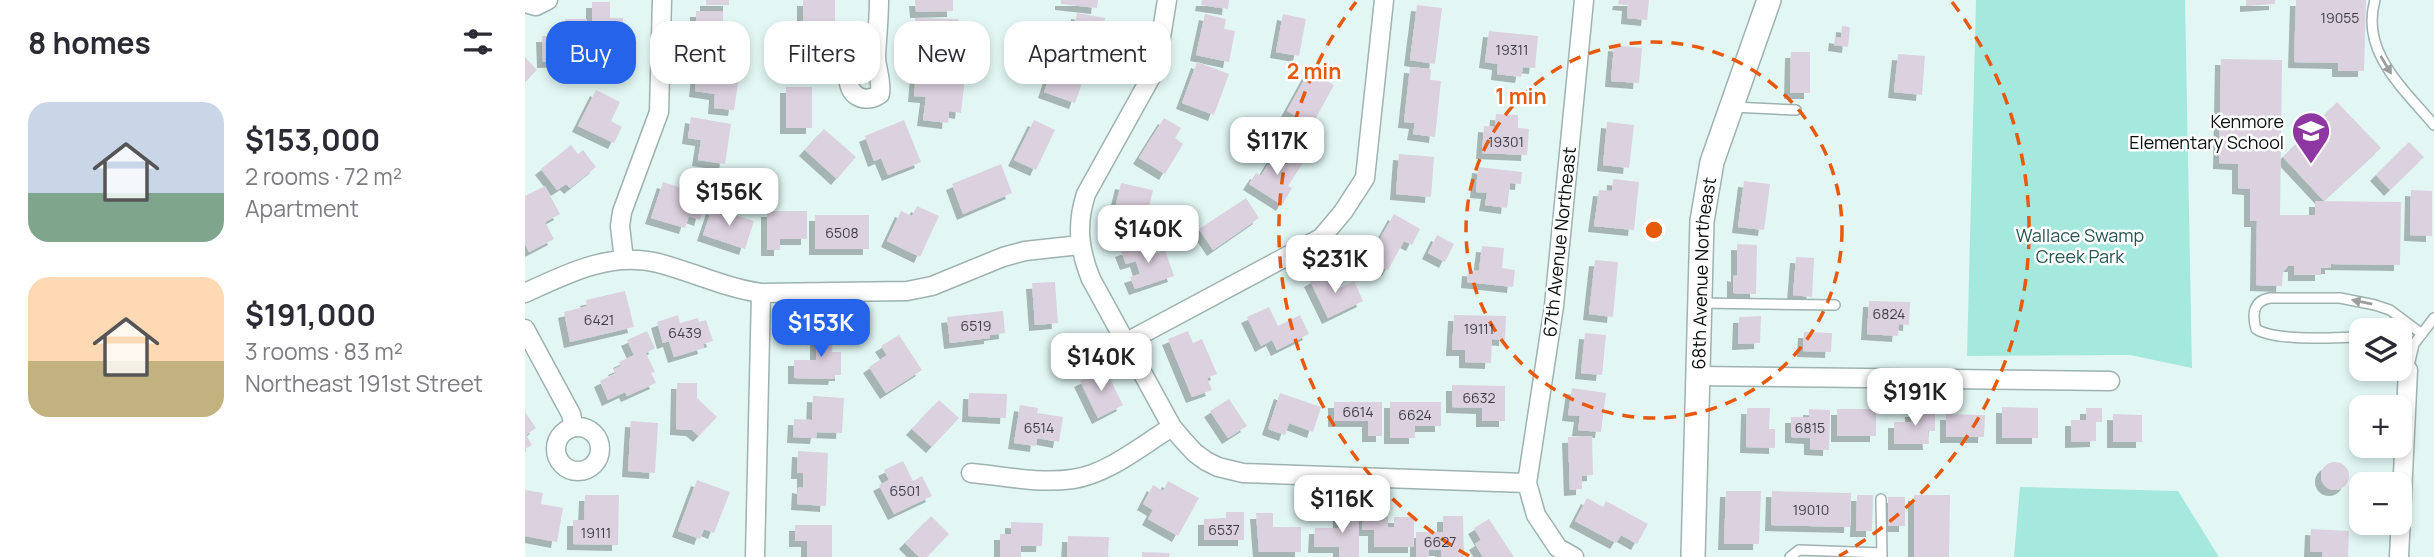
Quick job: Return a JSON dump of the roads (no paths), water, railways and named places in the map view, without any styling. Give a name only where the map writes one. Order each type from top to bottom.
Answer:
[{"type":"street","points":[[525,4],[536,6],[548,0]]},
{"type":"street","points":[[624,260],[620,226],[622,212],[659,112],[662,0]]},
{"type":"street","points":[[879,0],[879,21]]},
{"type":"street","points":[[1167,0],[1158,56],[1151,77],[1086,194],[1080,212],[1080,245],[1091,279],[1172,427],[1195,453],[1206,461],[1243,473],[1527,483],[1536,515],[1558,548],[1574,557]]},
{"type":"street","points":[[1125,343],[1321,238],[1343,212],[1365,178],[1384,0]]},
{"type":"street","name":"67th Avenue Northeast","points":[[1527,483],[1554,306],[1584,0]]},
{"type":"street","name":"68th Avenue Northeast","points":[[1693,557],[1702,221],[1712,162],[1769,0]]},
{"type":"street","points":[[525,293],[592,265],[624,260],[659,263],[742,290],[761,293],[907,291],[932,286],[1003,257],[1025,251],[1080,245]]},
{"type":"street","points":[[755,557],[761,293]]},
{"type":"street","points":[[525,329],[571,414],[575,427]]},
{"type":"street","points":[[1696,376],[2110,381]]},
{"type":"street","points":[[2399,557],[2407,381]]},
{"type":"street","points":[[971,473],[1040,481],[1075,479],[1106,467],[1172,427]]},
{"type":"lane","points":[[2375,0],[2372,33],[2383,65],[2434,125]]},
{"type":"lane","points":[[1731,107],[1795,110]]},
{"type":"lane","points":[[2349,337],[2289,337],[2260,332],[2256,329],[2253,318],[2255,306],[2261,299],[2270,298],[2340,298],[2390,310],[2400,318]]},
{"type":"lane","points":[[1699,303],[1835,305]]},
{"type":"lane","points":[[2412,353],[2414,344],[2434,318]]},
{"type":"lane","points":[[2412,327],[2421,334]]},
{"type":"lane","points":[[1790,557],[1799,550],[1882,555],[1881,499]]},
{"type":"place","name":"Kenmore Elementary School","points":[[2311,165]]},
{"type":"park label","name":"Wallace Swamp Creek Park","points":[[2080,245]]}]
